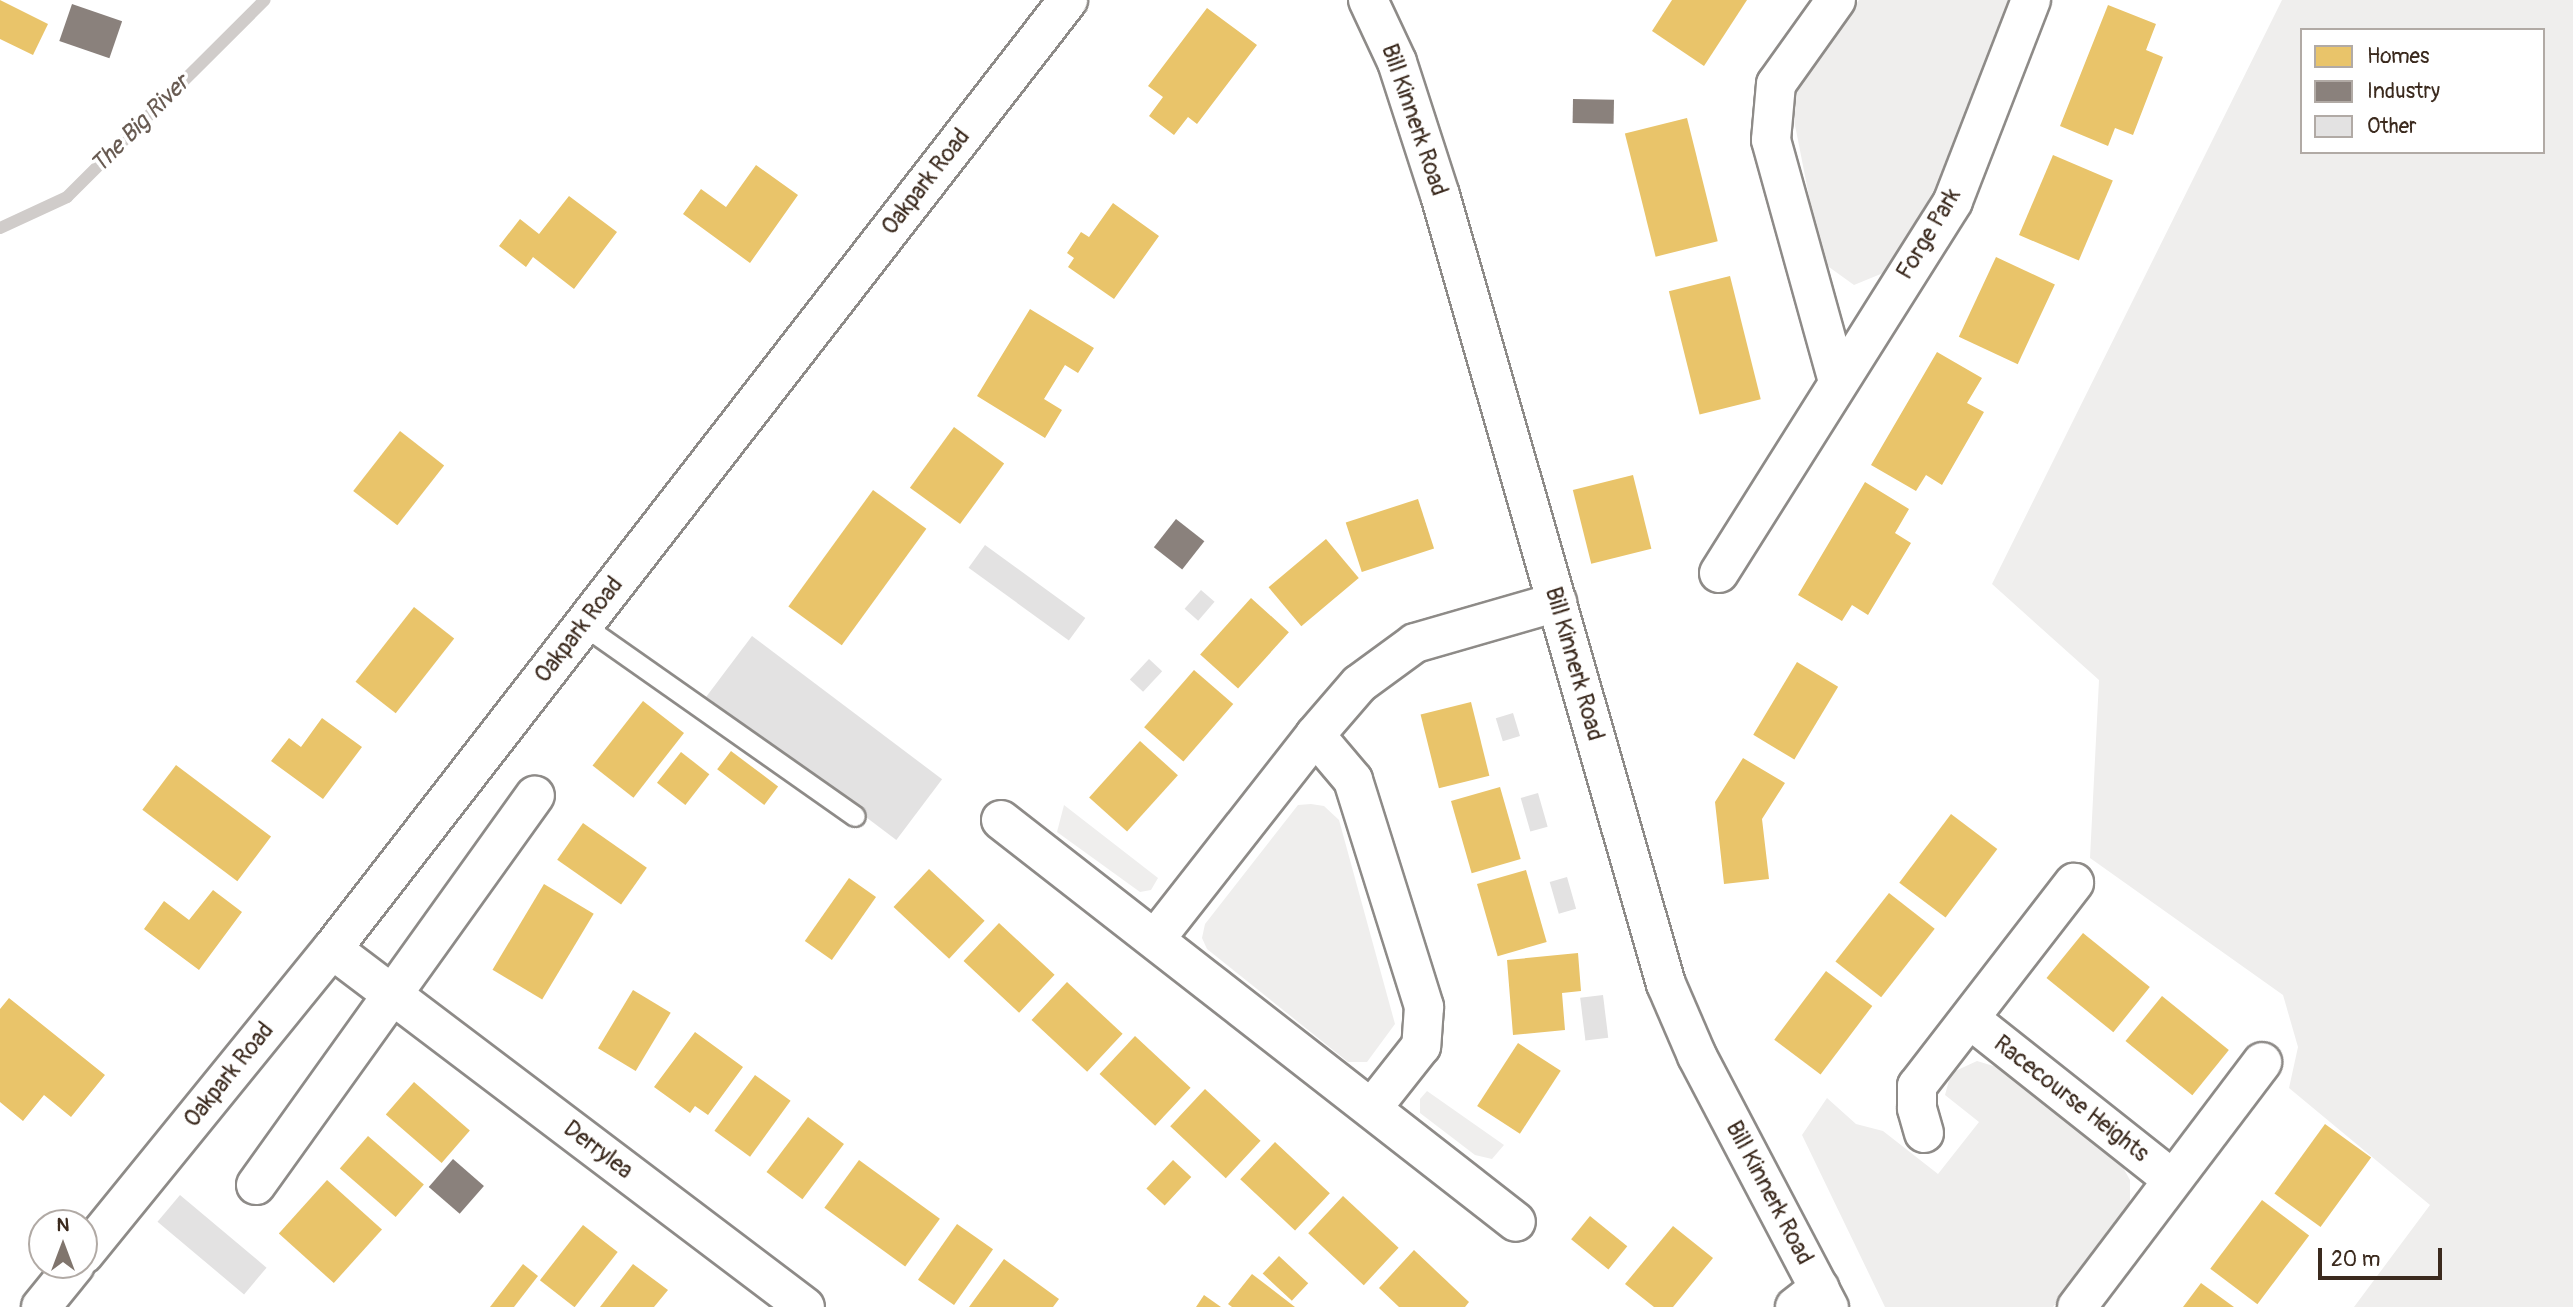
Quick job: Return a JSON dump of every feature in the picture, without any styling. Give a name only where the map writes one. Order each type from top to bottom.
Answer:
[{"type":"street","name":"Oakpark Road","points":[[98,1237],[332,948],[1068,0]]},
{"type":"street","name":"Bill Kinnerk Road","points":[[1368,0],[1397,61],[1440,195],[1665,984],[1814,1301]]},
{"type":"street","points":[[1836,0],[1776,84],[1771,140],[1838,381]]},
{"type":"street","name":"Forge Park","points":[[1719,573],[1953,201],[2031,0]]},
{"type":"street","points":[[1156,937],[1315,735],[1359,684],[1415,643],[1557,602]]},
{"type":"street","points":[[1315,735],[1353,780],[1424,1007],[1421,1046],[1372,1108]]},
{"type":"street","points":[[256,1185],[391,993],[535,796]]},
{"type":"street","points":[[1002,820],[1156,937],[1516,1222]]},
{"type":"street","points":[[1924,1133],[1917,1108],[1917,1086],[2074,883]]},
{"type":"street","name":"Derrylea","points":[[332,948],[805,1307]]},
{"type":"street","name":"Racecourse Heights","points":[[1970,1019],[2172,1180]]},
{"type":"street","points":[[2077,1307],[2262,1062]]},
{"type":"street","points":[[41,1307],[64,1279]]},
{"type":"lane","points":[[583,625],[855,816]]},
{"type":"shaded area","points":[[1859,0],[2014,0],[1951,160],[1888,271],[1854,285],[1822,262],[1793,115],[1797,86]]},
{"type":"shaded area","points":[[2282,0],[2573,0],[2573,1307],[2354,1307],[2430,1205],[2289,1088],[2298,1047],[2283,995],[2090,858],[2099,680],[1992,584]]},
{"type":"shaded area","points":[[1064,805],[1158,878],[1151,890],[1140,892],[1057,832]]},
{"type":"shaded area","points":[[1298,805],[1324,806],[1339,820],[1395,1024],[1367,1062],[1348,1062],[1207,949],[1202,938],[1205,924]]},
{"type":"shaded area","points":[[1977,1061],[2010,1071],[2117,1157],[2130,1180],[2130,1207],[2053,1307],[1885,1307],[1802,1135],[1827,1098],[1856,1124],[1883,1131],[1938,1174],[1979,1122],[1945,1095],[1951,1073]]},
{"type":"shaded area","points":[[1427,1091],[1504,1145],[1492,1159],[1475,1155],[1420,1113],[1420,1099]]},
{"type":"building: Homes","points":[[0,0],[48,24],[33,55],[0,39]]},
{"type":"building: Homes","points":[[1672,0],[1747,0],[1704,66],[1652,31]]},
{"type":"building: Homes","points":[[2108,5],[2156,24],[2146,50],[2163,57],[2133,135],[2115,128],[2108,146],[2060,126]]},
{"type":"building: Homes","points":[[1207,8],[1257,45],[1197,124],[1188,117],[1174,135],[1149,116],[1163,97],[1148,86]]},
{"type":"building: Homes","points":[[1687,118],[1718,241],[1656,257],[1625,133]]},
{"type":"building: Homes","points":[[2053,155],[2113,180],[2079,260],[2019,235]]},
{"type":"building: Homes","points":[[756,165],[798,195],[750,263],[683,214],[701,189],[726,207]]},
{"type":"building: Homes","points":[[569,196],[617,232],[574,289],[533,257],[526,267],[499,246],[520,219],[539,234]]},
{"type":"building: Homes","points":[[1113,203],[1159,236],[1114,299],[1068,267],[1074,258],[1067,253],[1081,232],[1089,237]]},
{"type":"building: Homes","points":[[1996,257],[2055,284],[2018,364],[1959,337]]},
{"type":"building: Homes","points":[[1730,276],[1761,399],[1700,414],[1669,291]]},
{"type":"building: Homes","points":[[1030,309],[1094,348],[1078,373],[1065,365],[1044,399],[1062,410],[1045,438],[977,396]]},
{"type":"building: Homes","points":[[1937,352],[1982,378],[1967,403],[1984,412],[1942,485],[1926,475],[1916,491],[1871,465]]},
{"type":"building: Homes","points":[[954,427],[1004,463],[960,524],[910,488]]},
{"type":"building: Homes","points":[[400,431],[444,465],[397,525],[353,491]]},
{"type":"building: Homes","points":[[1633,475],[1651,549],[1591,564],[1573,490]]},
{"type":"building: Homes","points":[[1865,482],[1909,509],[1895,533],[1911,543],[1868,615],[1852,605],[1842,621],[1798,595]]},
{"type":"building: Homes","points":[[873,490],[926,529],[842,645],[788,606]]},
{"type":"building: Homes","points":[[1418,499],[1434,548],[1362,572],[1346,522]]},
{"type":"building: Homes","points":[[1326,539],[1359,578],[1301,626],[1269,587]]},
{"type":"building: Homes","points":[[1251,598],[1289,632],[1238,689],[1200,654]]},
{"type":"building: Homes","points":[[414,607],[454,638],[396,713],[356,682]]},
{"type":"building: Homes","points":[[1797,662],[1838,687],[1794,760],[1753,735]]},
{"type":"building: Homes","points":[[1194,670],[1233,704],[1183,761],[1144,727]]},
{"type":"building: Homes","points":[[643,701],[684,733],[633,798],[593,766]]},
{"type":"building: Homes","points":[[1471,702],[1489,776],[1439,788],[1421,715]]},
{"type":"building: Homes","points":[[322,718],[362,747],[323,799],[271,761],[289,738],[301,747]]},
{"type":"building: Homes","points":[[1140,741],[1178,775],[1127,832],[1089,797]]},
{"type":"building: Homes","points":[[731,751],[778,787],[764,805],[717,769]]},
{"type":"building: Homes","points":[[681,752],[709,774],[685,805],[657,783]]},
{"type":"building: Homes","points":[[1743,758],[1785,783],[1762,819],[1769,879],[1724,884],[1715,802]]},
{"type":"building: Homes","points":[[176,765],[271,837],[237,881],[142,810]]},
{"type":"building: Homes","points":[[1500,787],[1521,859],[1472,873],[1451,801]]},
{"type":"building: Homes","points":[[1951,814],[1997,849],[1946,918],[1899,883]]},
{"type":"building: Homes","points":[[583,823],[647,868],[621,905],[557,860]]},
{"type":"building: Homes","points":[[929,869],[985,921],[949,959],[894,907]]},
{"type":"building: Homes","points":[[1526,870],[1547,942],[1498,956],[1477,884]]},
{"type":"building: Homes","points":[[849,878],[876,897],[832,960],[805,941]]},
{"type":"building: Homes","points":[[544,884],[594,914],[542,1000],[492,970]]},
{"type":"building: Homes","points":[[213,890],[242,912],[199,970],[144,929],[164,901],[189,920]]},
{"type":"building: Homes","points":[[1889,893],[1935,929],[1881,997],[1835,962]]},
{"type":"building: Homes","points":[[999,923],[1055,975],[1019,1013],[964,961]]},
{"type":"building: Homes","points":[[2083,933],[2150,987],[2113,1032],[2046,978]]},
{"type":"building: Homes","points":[[1578,953],[1581,991],[1562,993],[1565,1030],[1513,1035],[1507,960]]},
{"type":"building: Homes","points":[[1826,971],[1872,1006],[1821,1075],[1774,1040]]},
{"type":"building: Homes","points":[[1067,982],[1123,1034],[1087,1072],[1032,1020]]},
{"type":"building: Homes","points":[[633,990],[671,1013],[636,1071],[598,1048]]},
{"type":"building: Homes","points":[[2162,996],[2229,1050],[2192,1095],[2125,1041]]},
{"type":"building: Homes","points":[[9,998],[105,1075],[71,1117],[44,1095],[23,1121],[0,1102],[0,1009]]},
{"type":"building: Homes","points":[[695,1032],[743,1067],[708,1115],[695,1106],[690,1113],[654,1087]]},
{"type":"building: Homes","points":[[1135,1036],[1191,1088],[1155,1126],[1100,1074]]},
{"type":"building: Homes","points":[[1518,1043],[1561,1071],[1520,1134],[1477,1106]]},
{"type":"building: Homes","points":[[755,1075],[791,1101],[750,1157],[714,1131]]},
{"type":"building: Homes","points":[[414,1082],[470,1131],[442,1163],[386,1114]]},
{"type":"building: Homes","points":[[1205,1089],[1261,1141],[1226,1178],[1170,1126]]},
{"type":"building: Homes","points":[[808,1117],[844,1144],[802,1199],[766,1172]]},
{"type":"building: Homes","points":[[2325,1124],[2371,1158],[2321,1227],[2274,1194]]},
{"type":"building: Homes","points":[[368,1136],[424,1185],[396,1217],[340,1168]]},
{"type":"building: Homes","points":[[1275,1142],[1330,1193],[1295,1230],[1240,1179]]},
{"type":"building: Homes","points":[[859,1160],[940,1219],[905,1267],[824,1208]]},
{"type":"building: Homes","points":[[1173,1160],[1191,1177],[1165,1206],[1146,1189]]},
{"type":"building: Homes","points":[[327,1180],[382,1230],[334,1283],[279,1234]]},
{"type":"building: Homes","points":[[1343,1196],[1399,1248],[1364,1285],[1308,1233]]},
{"type":"building: Homes","points":[[2262,1200],[2309,1236],[2257,1304],[2210,1269]]},
{"type":"building: Homes","points":[[1590,1216],[1627,1246],[1608,1270],[1571,1239]]},
{"type":"building: Homes","points":[[957,1224],[993,1249],[954,1305],[918,1280]]},
{"type":"building: Homes","points":[[583,1225],[618,1252],[575,1307],[540,1280]]},
{"type":"building: Homes","points":[[1673,1226],[1713,1258],[1673,1307],[1654,1307],[1625,1284]]},
{"type":"building: Homes","points":[[1414,1250],[1469,1302],[1465,1307],[1399,1307],[1379,1288]]},
{"type":"building: Homes","points":[[1279,1256],[1308,1283],[1292,1301],[1263,1274]]},
{"type":"building: Homes","points":[[1004,1259],[1059,1299],[1053,1307],[969,1307]]},
{"type":"building: Homes","points":[[523,1264],[538,1276],[514,1307],[490,1307]]},
{"type":"building: Homes","points":[[633,1264],[668,1290],[654,1307],[600,1307]]},
{"type":"building: Homes","points":[[1252,1274],[1295,1307],[1232,1307],[1228,1304]]},
{"type":"building: Homes","points":[[2201,1283],[2234,1307],[2183,1307]]},
{"type":"building: Homes","points":[[1204,1295],[1221,1307],[1196,1307]]},
{"type":"building: Industry","points":[[72,4],[122,21],[109,58],[59,41]]},
{"type":"building: Industry","points":[[1573,99],[1614,100],[1614,124],[1573,123]]},
{"type":"building: Industry","points":[[1176,519],[1204,541],[1182,570],[1154,547]]},
{"type":"building: Industry","points":[[453,1159],[484,1186],[460,1214],[429,1187]]},
{"type":"building: Other","points":[[985,545],[1085,618],[1069,641],[969,568]]},
{"type":"building: Other","points":[[1201,590],[1215,602],[1198,621],[1185,609]]},
{"type":"building: Other","points":[[752,636],[942,779],[896,840],[706,697]]},
{"type":"building: Other","points":[[1149,659],[1162,671],[1143,692],[1130,679]]},
{"type":"building: Other","points":[[1513,713],[1520,736],[1503,741],[1496,718]]},
{"type":"building: Other","points":[[1538,793],[1548,827],[1530,832],[1521,798]]},
{"type":"building: Other","points":[[1567,877],[1576,909],[1559,914],[1550,882]]},
{"type":"building: Other","points":[[1603,995],[1608,1038],[1585,1040],[1580,998]]},
{"type":"building: Other","points":[[180,1195],[267,1268],[244,1294],[158,1222]]},
{"type":"waterway","name":"The Big River","points":[[0,228],[67,197],[265,0]]}]
